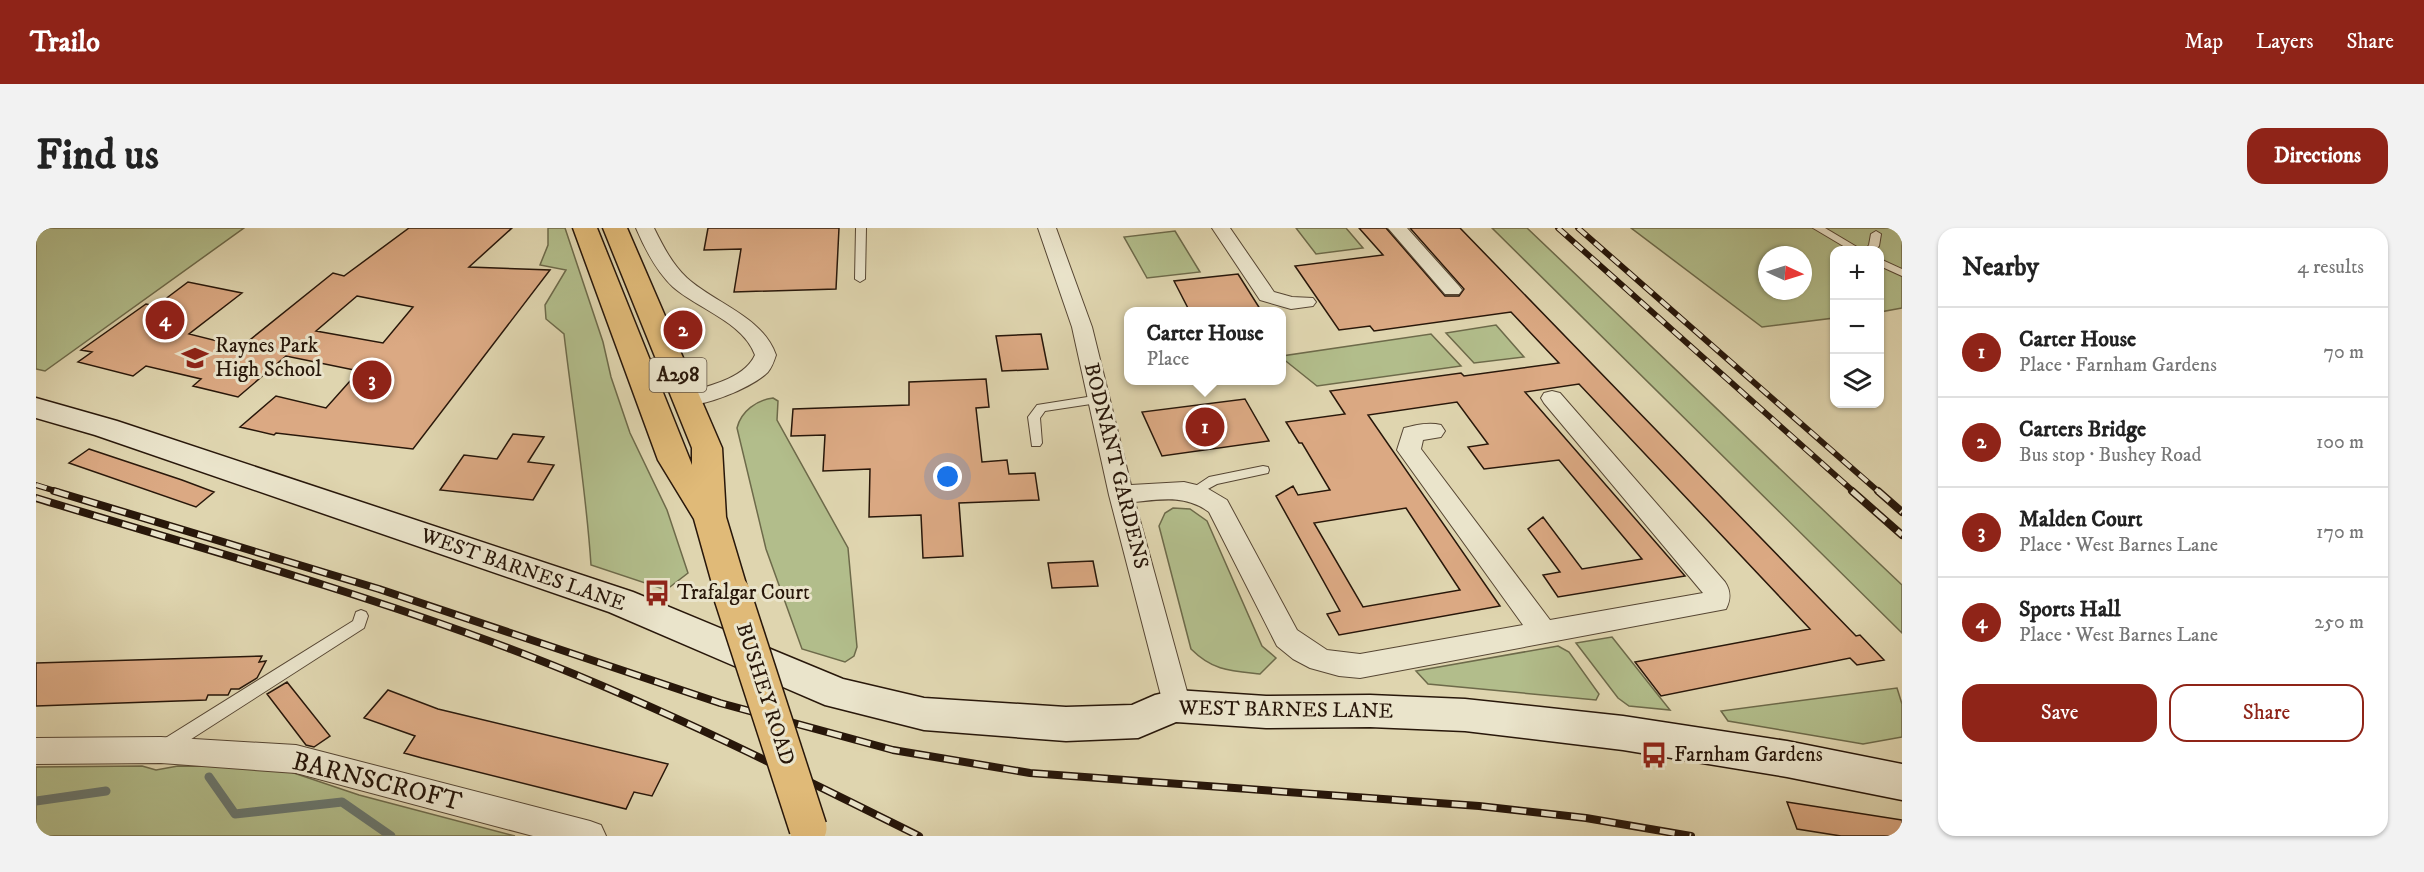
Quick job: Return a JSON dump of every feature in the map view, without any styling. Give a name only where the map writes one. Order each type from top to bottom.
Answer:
[{"type":"main road","name":"BUSHEY ROAD","points":[[585,228],[673,460],[710,517]]},
{"type":"main road","name":"BUSHEY ROAD","points":[[627,232],[707,448],[710,517],[732,594],[809,832]]},
{"type":"main road","name":"WEST BARNES LANE","points":[[36,408],[106,428],[621,602],[838,694],[924,714],[1066,724],[1138,721],[1155,711],[1176,706],[1266,712],[1370,711],[1465,715],[1562,724],[1770,756],[1902,782]]},
{"type":"street","name":"BODNANT GARDENS","points":[[1047,228],[1080,319],[1121,495],[1176,706]]},
{"type":"street","points":[[1221,228],[1268,296],[1291,303],[1306,302]]},
{"type":"street","points":[[1397,228],[1452,290]]},
{"type":"street","name":"BUSHEY ROAD","points":[[627,232],[680,281],[759,338],[764,349],[765,358],[752,376],[688,399]]},
{"type":"street","points":[[1121,495],[1195,491],[1208,497],[1218,506],[1287,638],[1302,653],[1321,662],[1360,666],[1716,601],[1716,589],[1552,398]]},
{"type":"street","points":[[1433,431],[1412,434],[1409,450],[1543,632]]},
{"type":"street","name":"BARNSCROFT","points":[[36,752],[161,750],[193,754],[297,759],[590,836]]},
{"type":"lane","points":[[860,279],[861,228]]},
{"type":"lane","points":[[1818,228],[1850,246]]},
{"type":"lane","points":[[1874,246],[1876,234]]},
{"type":"lane","points":[[1884,264],[1902,273]]},
{"type":"lane","points":[[1036,443],[1034,417],[1041,408],[1100,399]]},
{"type":"lane","points":[[1195,491],[1214,480],[1263,470]]},
{"type":"lane","points":[[161,750],[359,624],[361,616]]},
{"type":"green space","points":[[48,228],[244,228],[45,371],[36,369],[36,235]]},
{"type":"green space","points":[[548,228],[565,228],[630,433],[667,510],[688,573],[666,590],[591,565],[583,478],[564,334],[546,319],[545,305],[566,270],[540,265],[548,245]]},
{"type":"green space","points":[[1296,228],[1346,228],[1363,248],[1316,254]]},
{"type":"green space","points":[[1492,228],[1527,228],[1902,585],[1902,633]]},
{"type":"green space","points":[[1631,228],[1902,228],[1902,308],[1884,311],[1884,246],[1830,246],[1830,318],[1762,327]]},
{"type":"green space","points":[[1175,231],[1200,272],[1147,278],[1124,237]]},
{"type":"green space","points":[[1496,325],[1524,357],[1474,363],[1446,333]]},
{"type":"green space","points":[[1431,334],[1461,366],[1317,386],[1286,361],[1286,355]]},
{"type":"green space","points":[[773,398],[778,401],[777,420],[848,548],[857,647],[854,656],[845,662],[802,649],[766,549],[737,428],[742,416],[750,407]]},
{"type":"green space","points":[[1173,508],[1190,509],[1207,521],[1262,646],[1276,658],[1260,674],[1223,669],[1207,662],[1191,649],[1159,526],[1165,513]]},
{"type":"green space","points":[[1612,637],[1670,710],[1629,706],[1618,698],[1576,643]]},
{"type":"green space","points":[[1558,646],[1569,652],[1599,694],[1596,700],[1428,684],[1416,671]]},
{"type":"green space","points":[[1897,688],[1902,704],[1902,737],[1863,744],[1728,721],[1721,711]]},
{"type":"green space","points":[[142,766],[156,770],[178,766],[276,767],[359,795],[515,836],[36,836],[36,767]]},
{"type":"building","points":[[409,228],[512,228],[469,267],[550,270],[413,449],[276,433],[274,435],[240,427],[276,396],[326,408],[359,371],[286,356],[238,397],[193,386],[201,379],[146,366],[133,376],[78,362],[92,352],[81,350],[146,304],[156,306],[188,282],[242,293],[189,334],[241,347],[333,273],[344,276]],"holes":[[[357,296],[413,307],[383,343],[316,331]]]},
{"type":"building","points":[[708,228],[839,228],[836,289],[734,292],[741,249],[704,250]]},
{"type":"building","points":[[1359,228],[1386,228],[1445,296],[1459,296],[1464,289],[1410,228],[1460,228],[1856,636],[1860,635],[1884,660],[1857,665],[1850,658],[1661,696],[1635,662],[1810,629],[1579,384],[1525,392],[1685,576],[1558,597],[1543,575],[1560,572],[1528,529],[1543,517],[1582,569],[1642,559],[1559,460],[1484,469],[1468,447],[1488,444],[1457,402],[1368,415],[1500,606],[1339,635],[1327,614],[1340,611],[1276,496],[1293,486],[1298,495],[1330,490],[1302,443],[1299,443],[1286,422],[1345,414],[1330,391],[1461,373],[1464,376],[1559,363],[1511,312],[1374,331],[1370,326],[1339,330],[1295,266],[1383,255]],"holes":[[[1406,508],[1460,590],[1363,607],[1314,523]]]},
{"type":"building","points":[[1238,274],[1259,307],[1187,307],[1174,281]]},
{"type":"building","points":[[1041,334],[1048,369],[1002,371],[996,336]]},
{"type":"building","points":[[986,379],[989,407],[976,408],[982,462],[1007,460],[1009,474],[1035,473],[1039,500],[959,503],[963,556],[923,558],[921,515],[869,517],[870,469],[823,471],[825,435],[791,436],[793,409],[909,405],[909,382]]},
{"type":"building","points":[[1245,399],[1269,441],[1162,456],[1142,412]]},
{"type":"building","points":[[513,434],[544,437],[528,462],[554,465],[533,500],[440,490],[464,455],[497,459]]},
{"type":"building","points":[[89,449],[214,492],[196,507],[69,463]]},
{"type":"building","points":[[1093,561],[1098,586],[1052,588],[1048,563]]},
{"type":"building","points":[[262,656],[259,662],[266,661],[257,678],[239,689],[231,689],[228,695],[208,695],[206,700],[36,706],[36,663]]},
{"type":"building","points":[[287,682],[330,736],[314,747],[306,745],[267,694]]},
{"type":"building","points":[[388,690],[438,709],[668,764],[652,796],[634,792],[626,809],[422,758],[404,753],[415,736],[364,718]]},
{"type":"building","points":[[1787,802],[1902,820],[1902,836],[1841,836],[1797,829]]},
{"type":"waterway","points":[[209,777],[235,814],[342,802],[391,836]]},
{"type":"waterway","points":[[36,801],[106,791]]},
{"type":"railway","points":[[1558,228],[1854,492]]},
{"type":"railway","points":[[1578,228],[1879,492]]},
{"type":"railway","points":[[36,485],[59,492]]},
{"type":"railway","points":[[54,491],[379,589],[720,703],[893,750],[1030,773],[1479,806],[1586,818],[1691,836]]},
{"type":"railway","points":[[1852,491],[1902,535]]},
{"type":"railway","points":[[1878,491],[1902,512]]},
{"type":"railway","points":[[36,498],[332,588],[508,648],[664,713],[919,836]]},
{"type":"place","name":"Sports Hall","points":[[165,320]]},
{"type":"place","name":"Carters Bridge","points":[[683,330]]},
{"type":"place","name":"Raynes Park High School","points":[[195,358]]},
{"type":"place","name":"Malden Court","points":[[372,380]]},
{"type":"place","name":"Carter House","points":[[1205,427]]},
{"type":"place","name":"Trafalgar Court","points":[[657,593]]},
{"type":"place","name":"Farnham Gardens","points":[[1654,755]]}]
